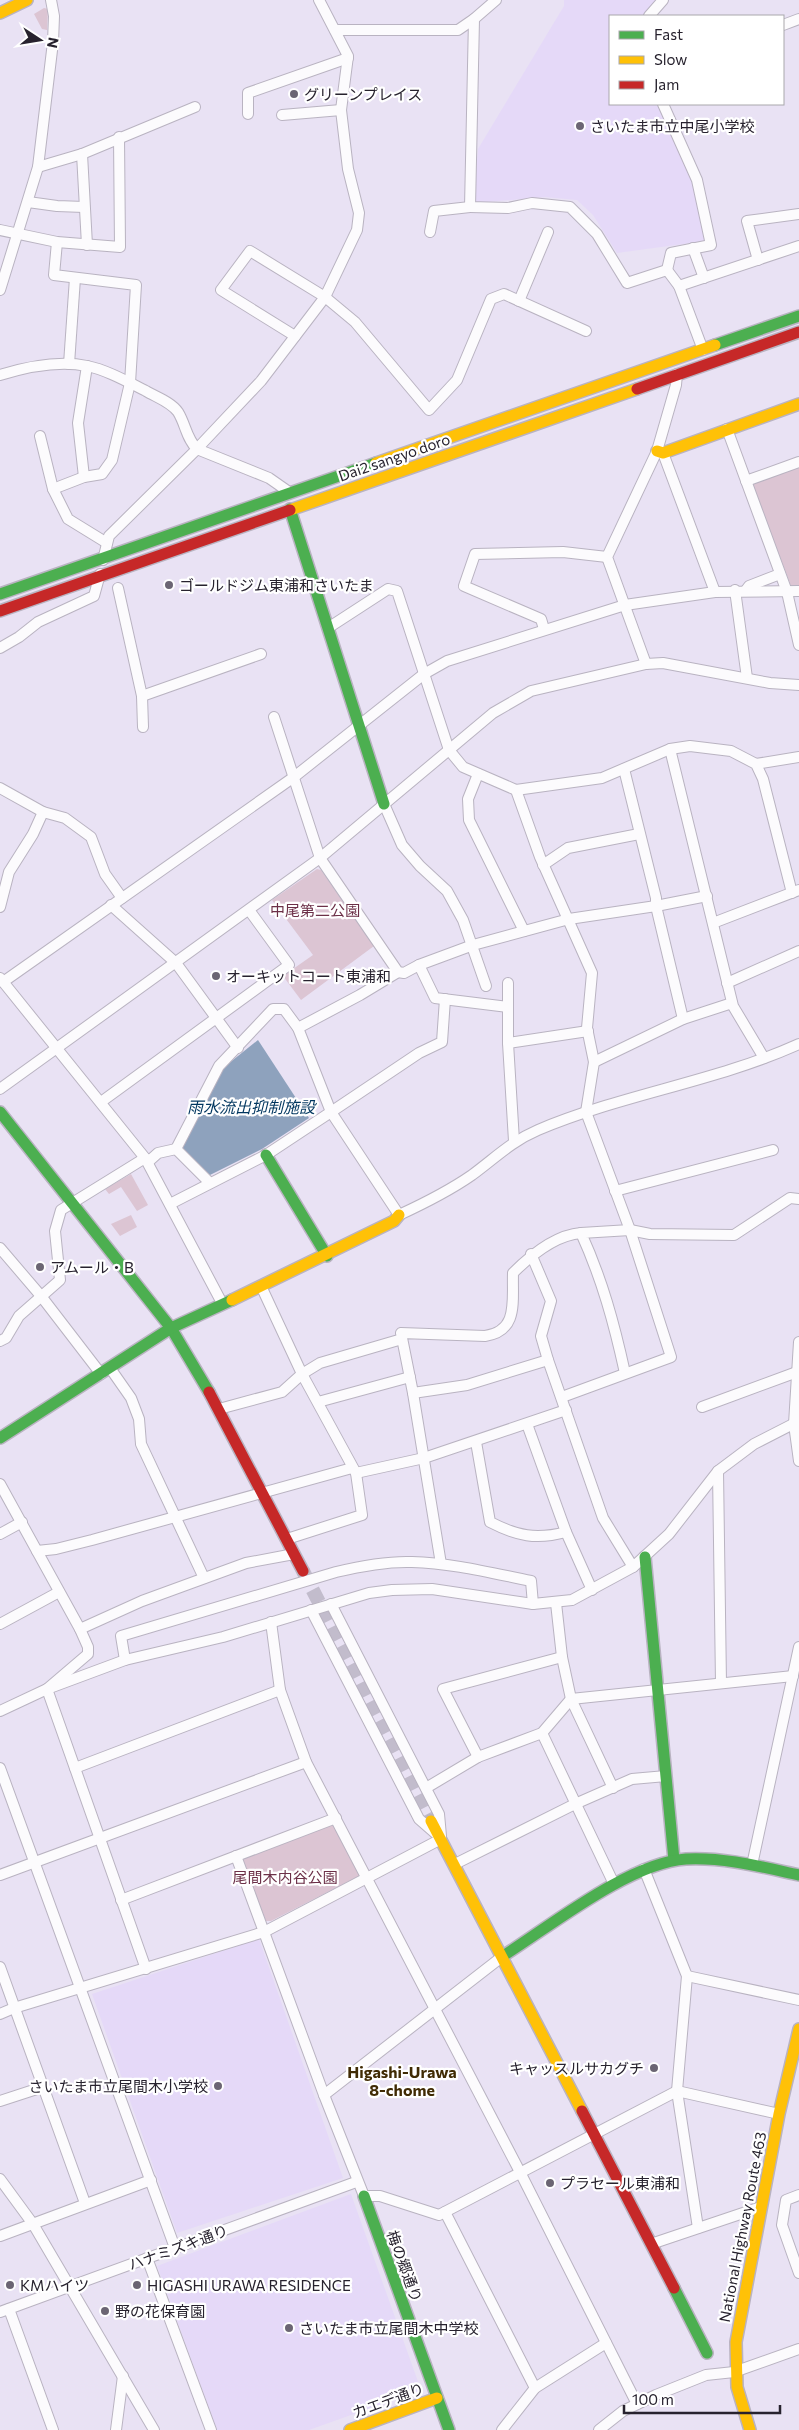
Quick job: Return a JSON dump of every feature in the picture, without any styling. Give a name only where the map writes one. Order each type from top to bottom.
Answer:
[{"type":"main road","points":[[0,13],[27,0]]},
{"type":"main road","name":"Dai2 sangyo doro","points":[[0,594],[799,316]]},
{"type":"main road","name":"Dai2 sangyo doro","points":[[0,611],[799,332]]},
{"type":"main road","points":[[660,452],[799,404]]},
{"type":"main road","points":[[290,509],[384,804]]},
{"type":"main road","points":[[0,1112],[74,1203],[171,1328],[219,1409],[303,1572]]},
{"type":"main road","points":[[266,1155],[326,1256]]},
{"type":"main road","points":[[0,1438],[171,1328],[326,1256],[394,1221],[399,1215]]},
{"type":"main road","points":[[645,1556],[674,1860]]},
{"type":"main road","points":[[431,1821],[503,1956],[707,2353]]},
{"type":"main road","points":[[503,1956],[614,1884],[644,1869],[674,1860],[713,1859],[799,1875]]},
{"type":"main road","name":"National Highway Route 463","points":[[750,2430],[737,2396],[734,2372],[739,2320],[779,2114],[799,2029]]},
{"type":"main road","name":"梅の郷通り","points":[[364,2196],[449,2430]]},
{"type":"main road","name":"カエデ通り","points":[[350,2430],[368,2427],[437,2398]]},
{"type":"street","points":[[0,289],[38,167],[52,42],[54,16],[51,0]]},
{"type":"street","points":[[0,648],[19,637],[38,622],[94,596],[109,536],[197,449],[261,381],[325,297],[357,230],[359,213],[348,169],[341,110],[348,58],[319,0]]},
{"type":"street","points":[[335,30],[458,30],[496,0]]},
{"type":"street","points":[[650,15],[663,0]]},
{"type":"street","points":[[470,207],[474,19]]},
{"type":"street","points":[[784,25],[799,20]]},
{"type":"street","points":[[248,114],[248,93],[348,58]]},
{"type":"street","points":[[663,105],[697,180],[711,245],[671,253],[667,270]]},
{"type":"street","points":[[38,167],[82,154],[119,137],[195,108]]},
{"type":"street","points":[[282,115],[341,110]]},
{"type":"street","points":[[0,230],[57,242],[120,247],[119,137]]},
{"type":"street","points":[[82,154],[87,245]]},
{"type":"street","points":[[28,202],[84,207]]},
{"type":"street","points":[[430,232],[434,211],[470,207],[508,208],[532,203],[570,207],[597,234],[627,283],[667,270]]},
{"type":"street","points":[[758,260],[747,221],[799,214]]},
{"type":"street","points":[[519,301],[548,232]]},
{"type":"street","points":[[53,490],[84,477],[102,474],[112,460],[130,383],[136,285],[54,276],[57,242]]},
{"type":"street","points":[[679,286],[799,246]]},
{"type":"street","points":[[693,248],[704,278]]},
{"type":"street","points":[[295,336],[221,290],[250,251],[325,297],[355,322],[429,410],[458,380],[491,299],[504,294],[586,331]]},
{"type":"street","points":[[667,270],[679,286],[703,350]]},
{"type":"street","points":[[69,364],[75,278]]},
{"type":"street","points":[[0,375],[22,368],[69,364],[87,366],[130,383],[166,402],[178,412],[189,440],[197,449],[269,478],[289,492]]},
{"type":"street","points":[[84,477],[78,423],[87,366]]},
{"type":"street","points":[[646,664],[607,557],[660,452],[677,374]]},
{"type":"street","points":[[727,430],[780,574],[799,645]]},
{"type":"street","points":[[40,436],[53,490],[68,519],[107,543]]},
{"type":"street","points":[[660,452],[715,592]]},
{"type":"street","points":[[746,481],[799,462]]},
{"type":"street","points":[[544,630],[541,619],[464,586],[475,554],[562,552],[607,557]]},
{"type":"street","points":[[746,590],[749,586],[780,574]]},
{"type":"street","points":[[118,588],[142,696],[143,727]]},
{"type":"street","points":[[328,628],[388,589],[398,591],[449,750],[463,767],[516,790],[602,778],[670,749],[690,746],[731,751],[756,764],[799,757]]},
{"type":"street","points":[[735,590],[747,678]]},
{"type":"street","points":[[222,1303],[146,1160],[2,980],[294,778],[424,674],[447,661],[625,605],[735,590],[799,591]]},
{"type":"street","points":[[142,696],[260,654]]},
{"type":"street","points":[[0,1089],[320,858],[492,713],[531,691],[646,664],[678,665],[747,678],[799,685]]},
{"type":"street","points":[[274,717],[320,858],[398,972]]},
{"type":"street","points":[[670,749],[732,1002],[764,1058]]},
{"type":"street","points":[[713,923],[795,891],[763,779],[756,764]]},
{"type":"street","points":[[624,769],[656,898],[656,906],[683,1019]]},
{"type":"street","points":[[478,774],[468,799],[469,820],[524,931]]},
{"type":"street","points":[[0,788],[43,812],[65,818],[91,837],[105,874],[122,898]]},
{"type":"street","points":[[516,790],[544,865],[592,973],[588,1031],[594,1062],[586,1112],[630,1230],[671,1357],[562,1397]]},
{"type":"street","points":[[384,804],[402,845],[420,866],[447,890],[463,920],[486,986]]},
{"type":"street","points":[[0,907],[9,872],[33,834],[43,812]]},
{"type":"street","points":[[544,865],[568,848],[639,834]]},
{"type":"street","points":[[298,1028],[360,996],[398,972],[404,973],[419,964],[473,945],[569,919],[707,896]]},
{"type":"street","points":[[111,906],[176,962],[238,1048]]},
{"type":"street","points":[[101,1102],[288,965],[249,910]]},
{"type":"street","points":[[728,983],[799,951]]},
{"type":"street","points":[[419,964],[435,998],[508,1006]]},
{"type":"street","points":[[508,983],[508,1043],[514,1142]]},
{"type":"street","points":[[170,1204],[266,1155],[419,1053],[442,1042],[445,999]]},
{"type":"street","points":[[594,1062],[683,1019],[732,1002]]},
{"type":"street","points":[[176,1149],[219,1066],[273,1009],[284,1009],[298,1028],[331,1112],[399,1215],[445,1193],[514,1142],[586,1112],[764,1058],[799,1044]]},
{"type":"street","points":[[508,1043],[588,1031]]},
{"type":"street","points":[[0,1341],[6,1338],[19,1316],[60,1280],[55,1231],[61,1210],[158,1152],[176,1149]]},
{"type":"street","points":[[176,1149],[210,1183]]},
{"type":"street","points":[[614,1191],[773,1150]]},
{"type":"street","points":[[441,1564],[413,1393],[401,1333],[485,1336],[497,1334],[506,1328],[511,1318],[513,1274],[531,1254],[572,1234],[630,1230],[650,1234],[734,1235],[790,1198],[799,1199]]},
{"type":"street","points":[[582,1232],[600,1276],[615,1326],[625,1373]]},
{"type":"street","points":[[0,1248],[131,1398],[139,1419],[141,1444],[204,1578]]},
{"type":"street","points":[[531,1254],[551,1301],[541,1336],[548,1360],[603,1518],[633,1567]]},
{"type":"street","points":[[261,1286],[302,1374],[354,1470],[362,1515],[287,1539]]},
{"type":"street","points":[[219,1409],[282,1392],[302,1374],[320,1363],[402,1339]]},
{"type":"street","points":[[799,1342],[797,1372],[799,1461]]},
{"type":"street","points":[[413,1393],[467,1385],[548,1360]]},
{"type":"street","points":[[702,1406],[797,1372]]},
{"type":"street","points":[[318,1402],[410,1377]]},
{"type":"street","points":[[37,1551],[82,1543],[262,1491],[354,1470],[424,1458],[566,1410]]},
{"type":"street","points":[[0,1711],[47,1689],[125,1660],[223,1637],[369,1593],[411,1588],[446,1590],[533,1604],[572,1600],[633,1567],[669,1534],[718,1471],[754,1444],[797,1422]]},
{"type":"street","points":[[527,1424],[566,1532],[592,1590]]},
{"type":"street","points":[[476,1442],[490,1522],[508,1531],[529,1536],[547,1537],[566,1532]]},
{"type":"street","points":[[718,1471],[721,1684]]},
{"type":"street","points":[[0,1484],[80,1629],[88,1647],[88,1654],[47,1689]]},
{"type":"street","points":[[0,1534],[22,1522]]},
{"type":"street","points":[[80,1629],[142,1601],[246,1563],[294,1554]]},
{"type":"street","points":[[125,1660],[122,1636],[336,1572],[391,1563],[441,1564],[531,1580],[533,1604]]},
{"type":"street","points":[[0,1624],[59,1592]]},
{"type":"street","points":[[556,1603],[562,1658],[571,1699],[612,1788]]},
{"type":"street","points":[[331,1604],[440,1814],[441,1839]]},
{"type":"street","points":[[311,1610],[419,1819],[441,1839]]},
{"type":"street","points":[[271,1622],[280,1690],[306,1762],[520,2172],[637,2404]]},
{"type":"street","points":[[752,1865],[799,1647]]},
{"type":"street","points":[[478,1757],[443,1689],[562,1658]]},
{"type":"street","points":[[426,1788],[478,1757],[542,1733],[571,1699],[793,1676]]},
{"type":"street","points":[[47,1689],[146,1969]]},
{"type":"street","points":[[75,1768],[280,1690]]},
{"type":"street","points":[[542,1733],[614,1884]]},
{"type":"street","points":[[0,1876],[306,1762]]},
{"type":"street","points":[[0,1768],[175,2248]]},
{"type":"street","points":[[455,1864],[575,1804],[632,1779],[666,1776]]},
{"type":"street","points":[[122,1900],[336,1818]]},
{"type":"street","points":[[0,2014],[14,2008],[264,1932],[441,1839]]},
{"type":"street","points":[[236,1856],[356,2182],[364,2196],[380,2196],[439,2215],[677,2091],[779,2114]]},
{"type":"street","points":[[644,1869],[687,1976],[677,2091],[698,2228]]},
{"type":"street","points":[[324,2095],[503,1956]]},
{"type":"street","points":[[0,1968],[85,2203]]},
{"type":"street","points":[[687,1976],[799,2000]]},
{"type":"street","points":[[0,2101],[43,2087]]},
{"type":"street","points":[[0,2179],[33,2224],[154,2430]]},
{"type":"street","points":[[0,2236],[151,2180]]},
{"type":"street","name":"ハナミズキ通り","points":[[4,2311],[356,2182]]},
{"type":"street","points":[[799,2195],[786,2200],[782,2225],[799,2273]]},
{"type":"street","points":[[651,2244],[761,2207]]},
{"type":"street","points":[[444,2212],[535,2388]]},
{"type":"street","points":[[147,2258],[211,2430]]},
{"type":"street","points":[[4,2311],[53,2430]]},
{"type":"street","points":[[502,2430],[535,2388],[606,2343]]},
{"type":"street","points":[[599,2430],[617,2415],[637,2404],[706,2375],[734,2372],[799,2349]]},
{"type":"street","points":[[116,2430],[123,2376]]},
{"type":"shaded area","name":"さいたま市立中尾小学校","points":[[564,0],[661,0],[647,15],[609,15],[609,105],[659,105],[692,182],[705,241],[617,253],[593,215],[577,200],[545,197],[474,203],[478,149],[564,6]]},
{"type":"shaded area","name":"さいたま市立尾間木小学校","points":[[259,1939],[343,2178],[177,2233],[92,1994]]},
{"type":"shaded area","name":"さいたま市立尾間木中学校","points":[[351,2194],[421,2390],[309,2430],[217,2430],[157,2266]]},
{"type":"green space","points":[[44,8],[48,9],[47,30],[42,29],[34,14]]},
{"type":"green space","points":[[799,465],[799,585],[791,586],[753,486],[754,481]]},
{"type":"green space","name":"中尾第二公園","points":[[317,869],[321,870],[374,946],[301,1000],[283,976],[313,955],[272,900]]},
{"type":"green space","points":[[131,1174],[148,1205],[137,1211],[121,1187],[109,1194],[105,1189]]},
{"type":"green space","points":[[131,1215],[137,1227],[120,1236],[111,1224]]},
{"type":"green space","name":"尾間木内谷公園","points":[[330,1825],[336,1826],[360,1871],[359,1876],[271,1921],[266,1921],[243,1863],[245,1857]]},
{"type":"water","name":"雨水流出抑制施設","points":[[258,1040],[309,1118],[262,1149],[210,1175],[181,1148],[223,1068]]},
{"type":"tunnel","points":[[303,1571],[431,1821]]},
{"type":"traffic: fast","points":[[715,345],[799,316]]},
{"type":"traffic: fast","points":[[0,594],[376,463]]},
{"type":"traffic: fast","points":[[290,509],[384,804]]},
{"type":"traffic: fast","points":[[0,1112],[171,1328],[209,1392]]},
{"type":"traffic: fast","points":[[266,1155],[327,1256]]},
{"type":"traffic: fast","points":[[0,1438],[171,1328],[232,1300]]},
{"type":"traffic: fast","points":[[645,1557],[674,1860]]},
{"type":"traffic: fast","points":[[503,1956],[616,1883],[640,1871],[664,1863],[686,1859],[714,1860],[743,1863],[799,1875]]},
{"type":"traffic: fast","points":[[364,2196],[449,2430]]},
{"type":"traffic: fast","points":[[674,2288],[707,2353]]},
{"type":"traffic: slow","points":[[0,13],[27,0]]},
{"type":"traffic: slow","points":[[376,463],[715,345]]},
{"type":"traffic: slow","points":[[290,510],[637,389]]},
{"type":"traffic: slow","points":[[657,451],[663,453],[799,404]]},
{"type":"traffic: slow","points":[[232,1300],[394,1221],[399,1215]]},
{"type":"traffic: slow","points":[[431,1821],[582,2111]]},
{"type":"traffic: slow","points":[[750,2430],[737,2387],[736,2342],[779,2114],[799,2029]]},
{"type":"traffic: slow","points":[[350,2430],[437,2398]]},
{"type":"traffic: jam","points":[[637,389],[799,332]]},
{"type":"traffic: jam","points":[[0,611],[290,510]]},
{"type":"traffic: jam","points":[[209,1392],[303,1571]]},
{"type":"traffic: jam","points":[[582,2111],[674,2288]]},
{"type":"place","name":"グリーンプレイス","points":[[294,94]]},
{"type":"place","name":"さいたま市立中尾小学校","points":[[580,126]]},
{"type":"place","name":"ゴールドジム東浦和さいたま","points":[[169,585]]},
{"type":"place","name":"オーキットコート東浦和","points":[[216,976]]},
{"type":"place","name":"アムール・B","points":[[40,1267]]},
{"type":"place","name":"キャッスルサカグチ","points":[[654,2068]]},
{"type":"place","name":"さいたま市立尾間木小学校","points":[[218,2086]]},
{"type":"place","name":"プラセール東浦和","points":[[550,2183]]},
{"type":"place","name":"KMハイツ","points":[[10,2285]]},
{"type":"place","name":"HIGASHI URAWA RESIDENCE","points":[[137,2285]]},
{"type":"place","name":"野の花保育園","points":[[105,2311]]},
{"type":"place","name":"さいたま市立尾間木中学校","points":[[289,2328]]},
{"type":"district","name":"Higashi-Urawa 8-chome","points":[[402,2080]]}]
